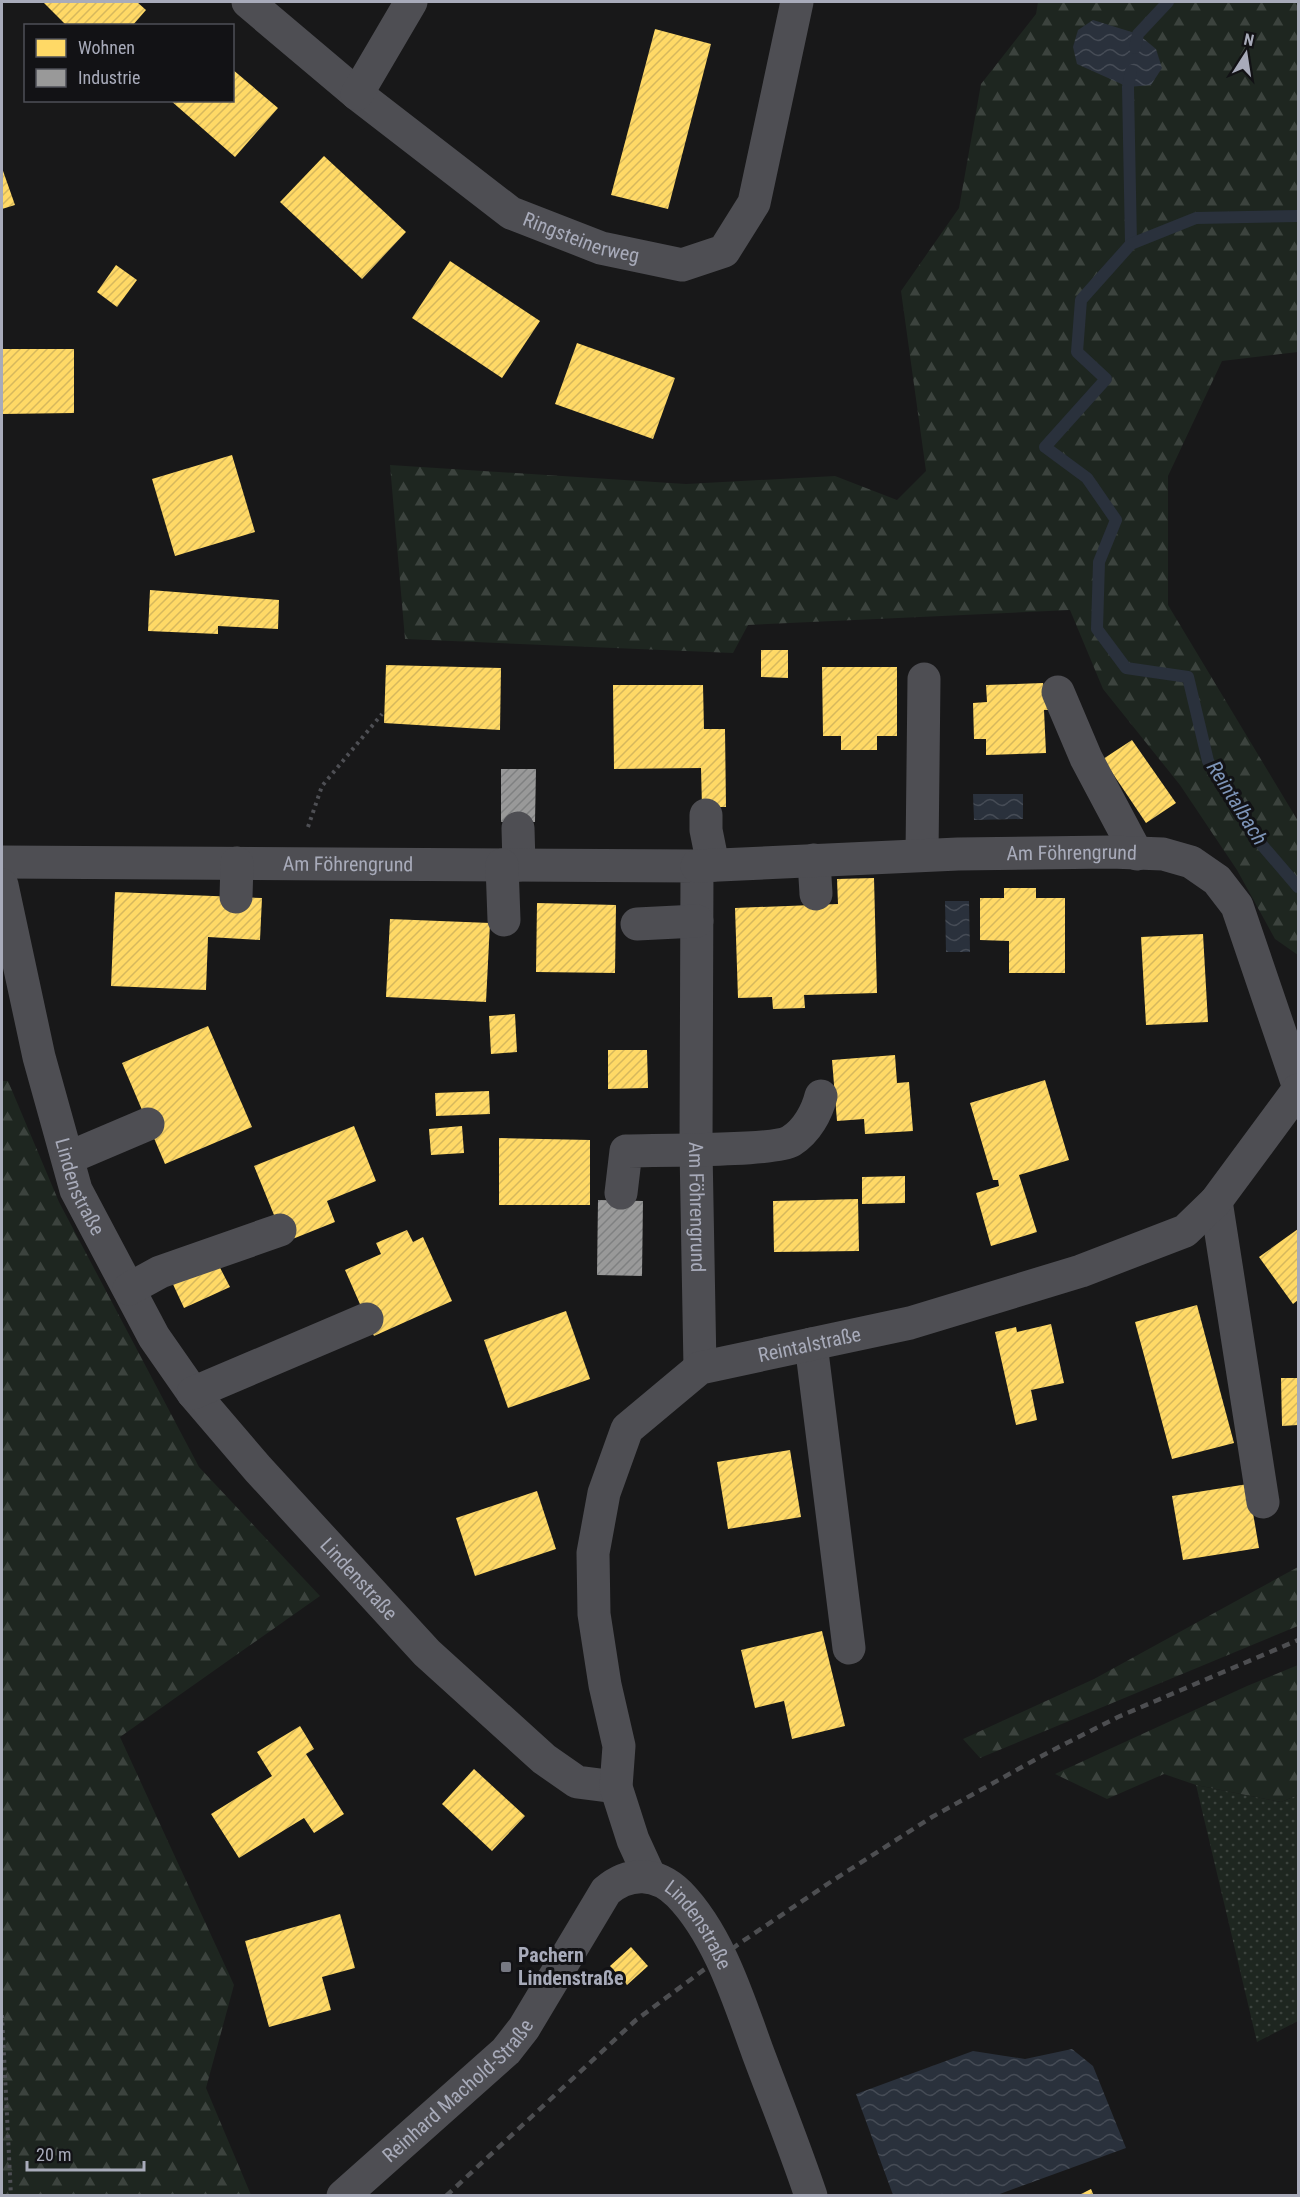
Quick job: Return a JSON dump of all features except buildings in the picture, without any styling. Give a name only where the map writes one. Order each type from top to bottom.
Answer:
[{"type":"street","name":"Ringsteinerweg","points":[[248,2],[357,94],[511,213],[601,248],[682,265],[724,251],[754,203],[797,2]]},
{"type":"street","points":[[357,94],[411,2]]},
{"type":"street","points":[[922,855],[924,679]]},
{"type":"street","points":[[1058,692],[1086,758],[1137,854]]},
{"type":"street","points":[[705,865],[706,815]]},
{"type":"street","points":[[504,920],[518,828]]},
{"type":"street","name":"Am Föhrengrund","points":[[2,862],[705,865],[922,855],[1163,854],[1191,862],[1217,880],[1237,906],[1299,1085]]},
{"type":"street","points":[[814,860],[816,894]]},
{"type":"street","points":[[236,897],[237,863]]},
{"type":"street","name":"Am Föhrengrund","points":[[700,1368],[696,1149],[697,921],[705,865]]},
{"type":"street","name":"Lindenstraße","points":[[2,885],[39,1057],[76,1190],[154,1337],[193,1393],[265,1478],[427,1653],[544,1759],[577,1782],[616,1787],[633,1840],[650,1877],[664,1883],[679,1894],[720,1956],[811,2196]]},
{"type":"street","points":[[637,924],[697,921]]},
{"type":"street","name":"Reintalstraße","points":[[616,1787],[619,1746],[605,1685],[594,1614],[593,1552],[604,1493],[627,1429],[700,1368],[910,1323],[1081,1271],[1185,1232],[1216,1201],[1299,1090]]},
{"type":"street","points":[[621,1193],[626,1150],[696,1149],[791,1142],[817,1114],[820,1096]]},
{"type":"street","points":[[68,1158],[148,1124]]},
{"type":"street","points":[[1216,1201],[1263,1502]]},
{"type":"street","points":[[129,1289],[160,1272],[280,1230]]},
{"type":"street","points":[[193,1393],[367,1320]]},
{"type":"street","points":[[811,1344],[849,1648]]},
{"type":"street","name":"Reinhard Machold-Straße","points":[[343,2196],[506,2051],[524,2028],[606,1891],[617,1881],[636,1874],[650,1877]]},
{"type":"path","points":[[303,864],[308,825],[322,786],[382,714]]},
{"type":"path","points":[[2,2015],[11,2196]]},
{"type":"green space","points":[[1038,2],[1298,2],[1298,352],[1222,361],[1168,476],[1168,605],[1298,821],[1298,955],[1275,939],[1237,870],[1180,785],[1103,689],[1070,610],[748,625],[733,653],[405,639],[390,465],[686,484],[835,476],[897,500],[926,471],[901,291],[959,208],[981,84],[1036,14]]},
{"type":"green space","points":[[2,1081],[8,1081],[59,1202],[199,1467],[320,1596],[120,1737],[234,1985],[206,2088],[251,2195],[2,2195]]},
{"type":"green space","points":[[1298,1567],[1298,1626],[980,1758],[963,1739],[1094,1679]]},
{"type":"green space","points":[[1298,1665],[1298,1795],[1281,1802],[1196,1785],[1164,1774],[1107,1799],[1055,1774],[1247,1686]]},
{"type":"green space","points":[[1196,1785],[1281,1802],[1298,1795],[1298,2021],[1257,2042]]},
{"type":"water","points":[[1093,20],[1138,34],[1156,49],[1162,68],[1151,85],[1128,87],[1077,64],[1073,47],[1078,30]]},
{"type":"water","points":[[973,794],[1023,794],[1023,819],[974,820]]},
{"type":"water","points":[[945,901],[969,901],[970,952],[946,952]]},
{"type":"water","points":[[1072,2049],[1093,2066],[1126,2148],[997,2195],[893,2195],[856,2094],[973,2051],[1025,2059]]},
{"type":"waterway","points":[[1135,48],[1138,34],[1168,2]]},
{"type":"waterway","points":[[1131,71],[1128,87],[1131,244]]},
{"type":"waterway","name":"Reintalbach","points":[[1298,216],[1196,218],[1131,244],[1081,300],[1077,352],[1106,379],[1045,447],[1087,478],[1116,520],[1099,562],[1097,629],[1126,668],[1188,677],[1208,761],[1262,845],[1298,887]]},
{"type":"railway","points":[[446,2196],[636,2020],[740,1943],[832,1881],[932,1817],[1049,1752],[1118,1717],[1298,1640]]},
{"type":"place","name":"Pachern Lindenstraße","points":[[506,1967]]}]
